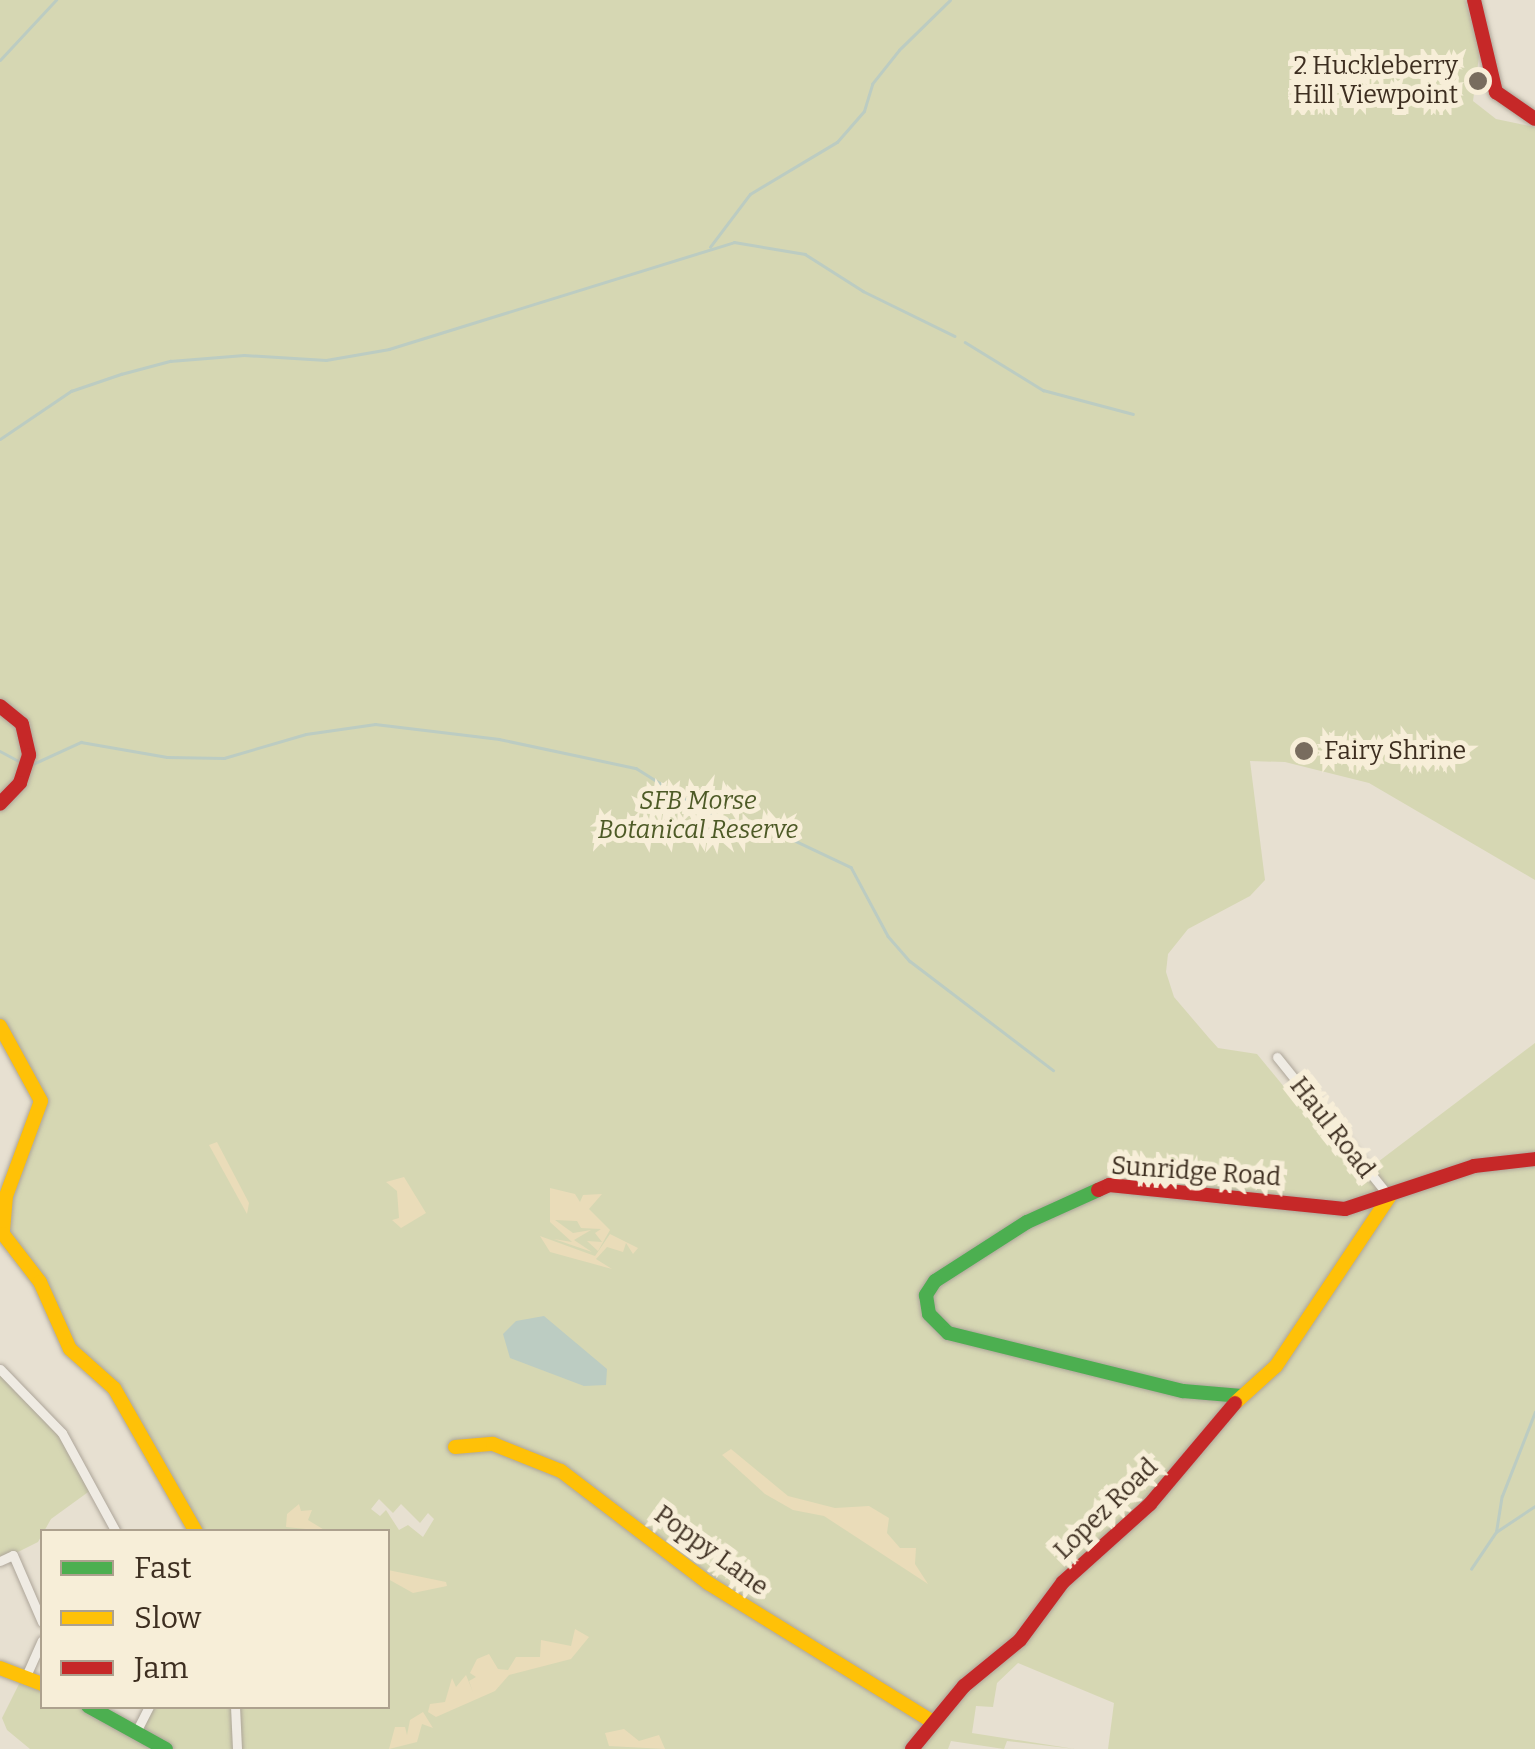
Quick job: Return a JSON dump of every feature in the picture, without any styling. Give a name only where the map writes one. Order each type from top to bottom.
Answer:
[{"type":"street","points":[[1474,0],[1486,30],[1491,83],[1510,107],[1535,119]]},
{"type":"street","points":[[0,706],[22,724],[29,755],[20,783],[0,804]]},
{"type":"street","points":[[0,1026],[42,1102],[9,1184],[3,1234],[40,1282],[65,1342],[119,1395],[194,1529]]},
{"type":"street","name":"Haul Road","points":[[1276,1057],[1390,1196]]},
{"type":"street","name":"Sunridge Road","points":[[1242,1396],[1183,1392],[948,1332],[929,1314],[926,1294],[935,1281],[1026,1222],[1109,1185],[1345,1209],[1474,1166],[1535,1159]]},
{"type":"street","name":"Lopez Road","points":[[912,1749],[932,1722],[1020,1640],[1106,1538],[1150,1504],[1303,1331],[1390,1196]]},
{"type":"street","points":[[0,1369],[62,1433],[114,1529]]},
{"type":"street","name":"Poppy Lane","points":[[455,1447],[493,1444],[561,1471],[708,1583],[932,1722]]},
{"type":"street","points":[[0,1561],[13,1554],[40,1617]]},
{"type":"street","points":[[26,1676],[40,1644]]},
{"type":"street","points":[[0,1668],[40,1683]]},
{"type":"street","points":[[94,1709],[166,1749]]},
{"type":"street","points":[[136,1732],[148,1709]]},
{"type":"street","points":[[235,1709],[236,1749]]},
{"type":"green space","name":"SFB Morse Botanical Reserve","points":[[0,0],[1465,0],[1480,49],[1473,101],[1496,119],[1535,127],[1535,880],[1369,783],[1285,762],[1250,761],[1265,880],[1250,896],[1188,929],[1168,954],[1166,972],[1174,997],[1218,1048],[1257,1054],[1358,1177],[1535,1043],[1535,1749],[1108,1749],[1114,1703],[1018,1663],[997,1683],[993,1707],[976,1706],[972,1733],[1075,1749],[1007,1741],[1004,1749],[951,1741],[948,1749],[30,1749],[7,1730],[2,1718],[22,1678],[40,1683],[40,1709],[92,1709],[136,1731],[148,1709],[390,1709],[390,1529],[195,1529],[126,1407],[83,1361],[1,1226],[41,1110],[0,1026]],"holes":[[[379,1499],[393,1513],[401,1504],[420,1523],[428,1513],[434,1519],[423,1537],[408,1525],[399,1530],[386,1510],[380,1516],[371,1509]]]},
{"type":"green space","points":[[0,1369],[55,1426],[91,1490],[51,1519],[45,1529],[40,1529],[38,1542],[0,1561]]},
{"type":"sand","points":[[217,1142],[249,1203],[247,1214],[209,1145]]},
{"type":"sand","points":[[404,1177],[426,1213],[401,1228],[392,1220],[399,1218],[397,1191],[386,1182]]},
{"type":"sand","points":[[550,1188],[575,1194],[580,1202],[583,1195],[602,1194],[589,1209],[610,1230],[598,1251],[587,1241],[602,1242],[595,1233],[601,1229],[581,1228],[577,1221],[555,1220],[573,1233],[591,1230],[574,1240],[592,1252],[554,1239],[572,1242],[550,1222]]},
{"type":"sand","points":[[610,1234],[638,1248],[633,1254],[626,1243],[623,1252],[607,1247],[596,1259],[612,1269],[550,1252],[540,1236],[595,1256]]},
{"type":"sand","points":[[731,1449],[788,1496],[835,1508],[869,1506],[889,1518],[887,1533],[900,1548],[916,1548],[915,1564],[928,1584],[824,1516],[793,1510],[765,1494],[722,1455]]},
{"type":"sand","points":[[299,1504],[301,1511],[312,1510],[308,1520],[323,1529],[286,1527],[287,1514]]},
{"type":"sand","points":[[390,1570],[446,1582],[447,1586],[413,1593],[390,1580]]},
{"type":"sand","points":[[575,1629],[589,1637],[571,1659],[509,1675],[495,1691],[436,1717],[428,1712],[430,1704],[445,1702],[452,1678],[456,1687],[466,1675],[473,1692],[469,1681],[476,1677],[470,1673],[477,1659],[489,1654],[498,1669],[508,1670],[516,1657],[540,1657],[541,1640],[571,1646]]},
{"type":"sand","points":[[423,1712],[433,1728],[422,1724],[417,1742],[389,1749],[395,1727],[405,1727],[407,1735],[410,1720]]},
{"type":"sand","points":[[624,1729],[639,1741],[659,1735],[665,1749],[609,1746],[605,1733]]},
{"type":"shaded area","points":[[544,1316],[607,1369],[606,1385],[584,1386],[510,1358],[503,1334],[516,1321]]},
{"type":"waterway","points":[[0,60],[56,0]]},
{"type":"waterway","points":[[710,247],[750,194],[837,142],[864,111],[872,84],[899,50],[950,0]]},
{"type":"waterway","points":[[0,439],[71,391],[121,374],[170,361],[244,355],[326,360],[389,349],[734,242],[805,254],[863,291],[955,336]]},
{"type":"waterway","points":[[965,342],[1043,390],[1133,414]]},
{"type":"waterway","points":[[33,764],[81,742],[167,757],[224,758],[306,734],[375,724],[499,739],[636,768],[709,814],[785,836],[851,867],[888,936],[910,961],[1053,1070]]},
{"type":"waterway","points":[[0,751],[21,762]]},
{"type":"waterway","points":[[1496,1532],[1502,1496],[1535,1412]]},
{"type":"waterway","points":[[1471,1569],[1496,1532],[1535,1506]]},
{"type":"traffic: fast","points":[[1098,1190],[1027,1222],[935,1281],[926,1295],[929,1314],[948,1333],[1183,1391],[1242,1396]]},
{"type":"traffic: fast","points":[[93,1709],[166,1749]]},
{"type":"traffic: slow","points":[[0,1026],[41,1101],[6,1196],[3,1234],[40,1282],[70,1349],[114,1388],[194,1529]]},
{"type":"traffic: slow","points":[[1235,1403],[1276,1366],[1390,1196]]},
{"type":"traffic: slow","points":[[455,1447],[493,1444],[561,1471],[708,1583],[933,1722]]},
{"type":"traffic: slow","points":[[0,1668],[40,1683]]},
{"type":"traffic: jam","points":[[1474,0],[1496,92],[1535,119]]},
{"type":"traffic: jam","points":[[0,706],[22,724],[29,755],[20,783],[0,804]]},
{"type":"traffic: jam","points":[[1098,1190],[1109,1185],[1345,1209],[1474,1166],[1535,1159]]},
{"type":"traffic: jam","points":[[912,1749],[964,1686],[1020,1640],[1063,1582],[1150,1504],[1235,1403]]},
{"type":"place","name":"2 Huckleberry Hill Viewpoint","points":[[1478,81]]},
{"type":"place","name":"Fairy Shrine","points":[[1304,751]]}]
